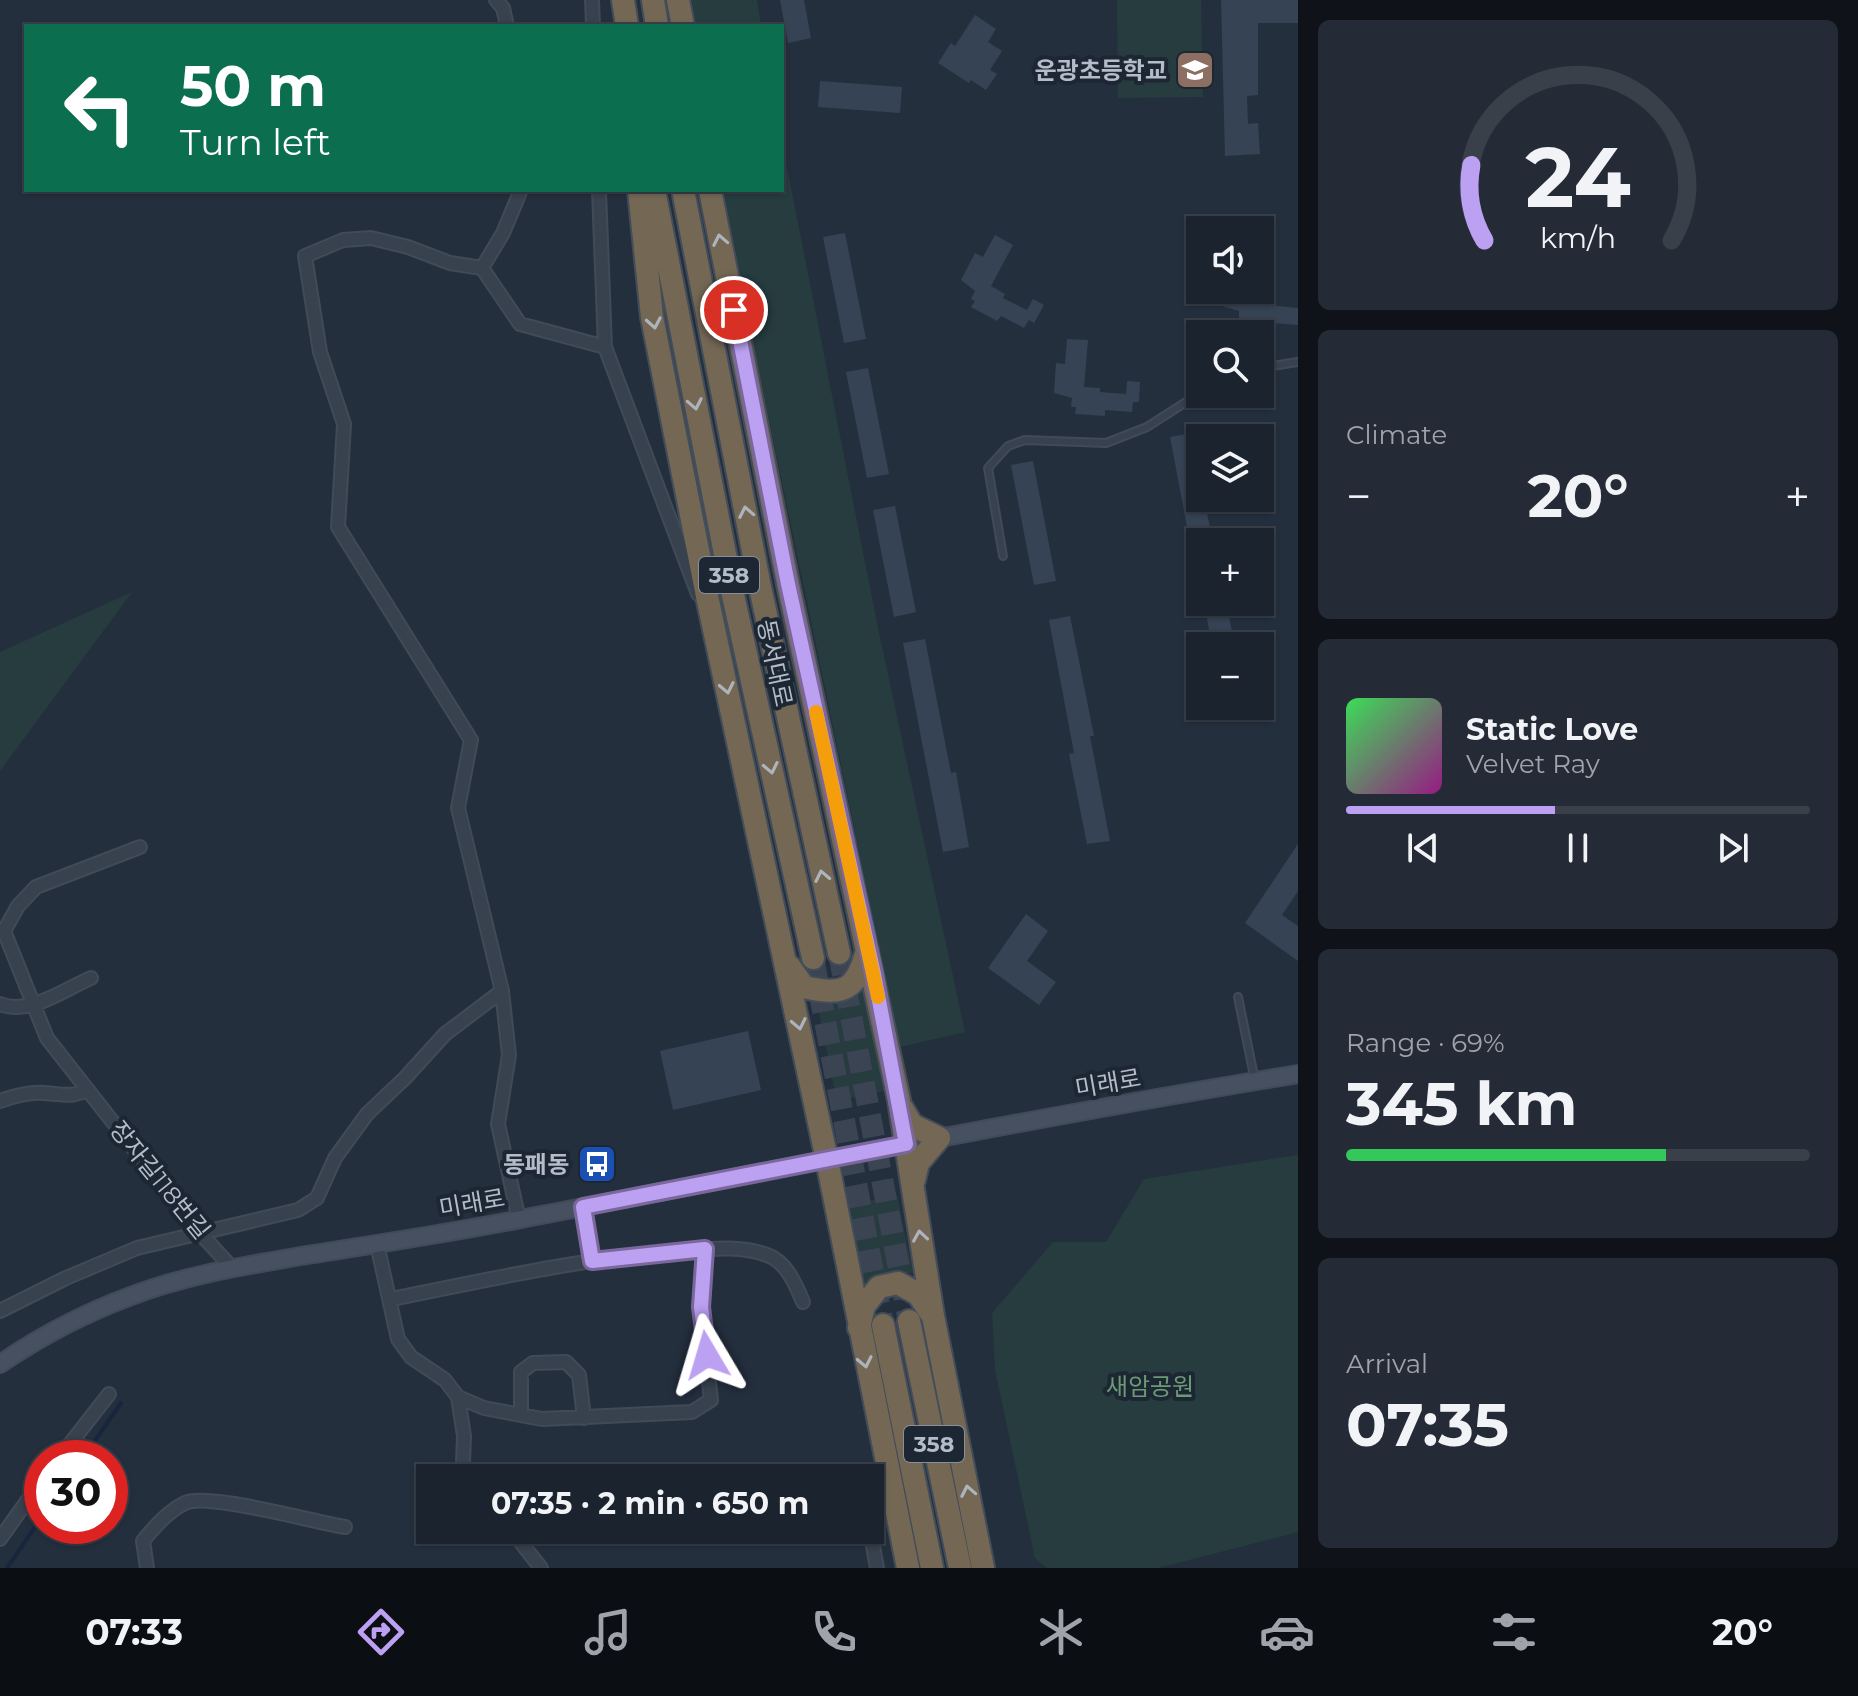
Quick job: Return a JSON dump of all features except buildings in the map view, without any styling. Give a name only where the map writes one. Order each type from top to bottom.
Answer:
[{"type":"highway","points":[[621,0],[625,24]]},
{"type":"highway","points":[[653,0],[657,24]]},
{"type":"highway","points":[[678,0],[683,24]]},
{"type":"highway","points":[[639,192],[652,317],[718,648],[827,1160],[908,1568]]},
{"type":"highway","name":"동서대로","points":[[654,192],[733,595],[813,958]]},
{"type":"highway","name":"동서대로","points":[[683,192],[760,587],[839,953]]},
{"type":"highway","points":[[710,192],[788,584],[899,1100],[933,1316],[983,1568]]},
{"type":"highway","points":[[786,962],[804,987],[828,992],[847,988],[861,975],[868,946]]},
{"type":"highway","points":[[899,1100],[912,1125],[939,1138],[918,1163],[914,1194]]},
{"type":"highway","points":[[859,1330],[864,1306],[879,1287],[898,1283],[918,1294],[933,1316]]},
{"type":"highway","name":"358","points":[[909,1321],[960,1568]]},
{"type":"highway","name":"358","points":[[883,1325],[932,1568]]},
{"type":"main road","name":"미래로","points":[[0,1364],[55,1330],[130,1296],[172,1282],[1298,1074]]},
{"type":"street","points":[[496,0],[503,8],[507,24]]},
{"type":"street","points":[[592,0],[593,24]]},
{"type":"street","points":[[482,268],[503,233],[520,192]]},
{"type":"street","points":[[599,192],[605,347],[718,648]]},
{"type":"street","points":[[519,1220],[498,1124],[509,1055],[502,991],[458,808],[471,740],[338,527],[344,424],[320,352],[305,256],[343,240],[371,238],[408,247],[450,263],[482,268],[520,324],[605,347]]},
{"type":"street","name":"장자길118번길","points":[[140,847],[36,887],[18,906],[4,931],[47,1038],[199,1232],[233,1269]]},
{"type":"street","points":[[0,1004],[12,1009],[33,1004],[91,978]]},
{"type":"street","points":[[0,1311],[66,1278],[137,1248],[298,1210],[317,1198],[335,1158],[367,1114],[445,1034],[502,991]]},
{"type":"street","points":[[0,1101],[42,1092],[73,1097],[88,1090]]},
{"type":"street","points":[[583,1207],[592,1261]]},
{"type":"street","points":[[377,1244],[398,1339],[411,1357],[445,1380],[458,1397],[464,1436],[463,1464]]},
{"type":"street","points":[[458,1397],[484,1408],[542,1419],[692,1412],[711,1400],[701,1307],[705,1249]]},
{"type":"street","points":[[391,1299],[592,1261],[705,1249],[737,1249],[770,1255],[792,1277],[803,1302]]},
{"type":"street","points":[[521,1414],[521,1372],[533,1363],[566,1362],[579,1375],[584,1418]]},
{"type":"street","points":[[73,1440],[109,1394]]},
{"type":"street","points":[[147,1568],[143,1541],[157,1523],[186,1502],[211,1499],[345,1527]]},
{"type":"street","points":[[0,1539],[24,1505]]},
{"type":"street","points":[[522,1544],[541,1568]]},
{"type":"street","points":[[873,1544],[877,1568]]},
{"type":"lane","points":[[1274,366],[1298,362]]},
{"type":"lane","points":[[1003,556],[988,468],[1008,446],[1025,440],[1106,443],[1147,427],[1186,402]]},
{"type":"lane","points":[[1238,997],[1255,1081]]},
{"type":"green space","points":[[690,0],[757,0],[761,24],[694,24]]},
{"type":"green space","points":[[1117,0],[1201,0],[1203,97],[1118,98]]},
{"type":"green space","points":[[784,152],[878,628],[965,1032],[900,1047],[721,192],[784,192]]},
{"type":"green space","points":[[132,592],[0,771],[0,652]]},
{"type":"green space","points":[[867,982],[889,1085],[885,1091],[837,1101],[817,1003],[852,996]]},
{"type":"green space","name":"새암공원","points":[[1298,1155],[1298,1532],[1158,1568],[1047,1568],[1035,1558],[995,1370],[992,1313],[1053,1242],[1106,1242],[1144,1179]]},
{"type":"green space","points":[[897,1195],[913,1273],[882,1277],[857,1294],[840,1206]]},
{"type":"waterway","points":[[95,1440],[121,1403]]},
{"type":"waterway","points":[[7,1568],[24,1543]]},
{"type":"tunnel","points":[[839,953],[909,1321]]},
{"type":"tunnel","points":[[813,958],[883,1325]]},
{"type":"slow traffic","points":[[816,712],[878,997]]},
{"type":"place","name":"운광초등학교","points":[[1195,70]]},
{"type":"place","name":"동패동","points":[[597,1164]]},
{"type":"route","points":[[707,1355],[701,1307],[705,1249],[592,1261],[583,1207],[906,1144],[874,974],[788,584],[734,310]]}]
